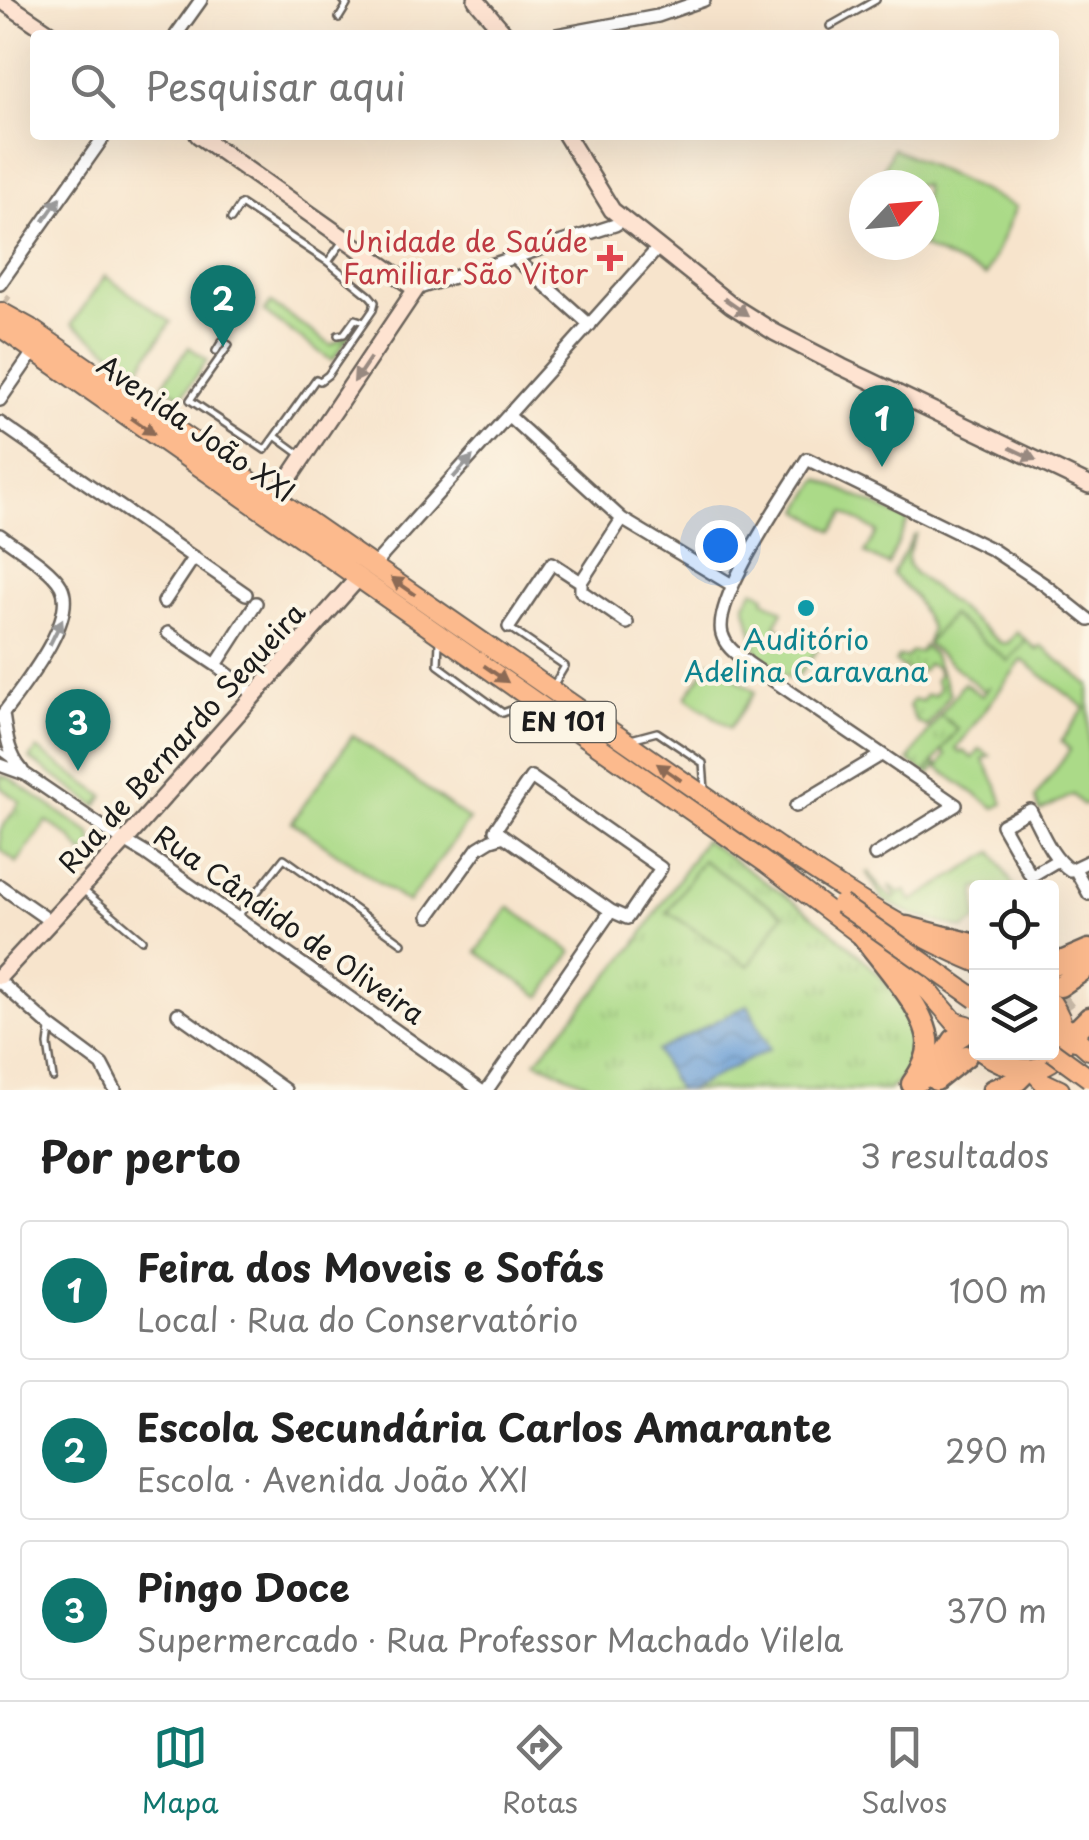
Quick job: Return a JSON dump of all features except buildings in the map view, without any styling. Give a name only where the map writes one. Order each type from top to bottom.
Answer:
[{"type":"highway","name":"EN 101","points":[[907,927],[969,943]]},
{"type":"highway","points":[[862,936],[899,983],[925,1028],[925,1061],[913,1088]]},
{"type":"highway","points":[[1059,957],[1086,957]]},
{"type":"highway","points":[[1059,964],[1086,957]]},
{"type":"highway","points":[[1060,995],[1086,957]]},
{"type":"highway","points":[[1060,995],[1089,982]]},
{"type":"highway","points":[[1062,1041],[1089,1018]]},
{"type":"highway","points":[[913,1088],[933,1072],[954,1040],[969,1045]]},
{"type":"highway","points":[[946,1090],[969,1051]]},
{"type":"highway","points":[[993,1090],[1030,1073]]},
{"type":"main road","points":[[2,301],[10,330]]},
{"type":"main road","name":"Avenida João XXI","points":[[10,330],[34,351],[271,506]]},
{"type":"main road","name":"Avenida João XXI","points":[[10,330],[367,571]]},
{"type":"main road","name":"EN 101","points":[[367,571],[439,634],[767,864],[862,936],[917,980],[969,1042]]},
{"type":"main road","name":"EN 101","points":[[367,571],[551,689],[778,848],[907,927]]},
{"type":"main road","points":[[778,848],[841,904]]},
{"type":"main road","points":[[767,864],[841,904],[969,990]]},
{"type":"main road","points":[[907,927],[969,958]]},
{"type":"main road","points":[[1030,1073],[1056,1064],[1065,1050],[1060,995]]},
{"type":"main road","points":[[1062,1041],[1080,1042],[1089,1050]]},
{"type":"main road","points":[[1062,1041],[1089,1078]]},
{"type":"main road","name":"EN 101","points":[[992,1060],[1030,1073]]},
{"type":"main road","points":[[1030,1073],[1060,1090]]},
{"type":"street","points":[[1,0],[46,30]]},
{"type":"street","points":[[180,30],[201,0]]},
{"type":"street","points":[[476,0],[502,30]]},
{"type":"street","points":[[596,30],[658,16],[704,0]]},
{"type":"street","points":[[2,301],[102,140]]},
{"type":"street","points":[[205,140],[416,289]]},
{"type":"street","points":[[569,140],[612,210],[732,305],[774,332],[1089,485]]},
{"type":"street","points":[[271,506],[416,289],[623,220]]},
{"type":"street","name":"Rua de Bernardo Sequeira","points":[[0,979],[658,248]]},
{"type":"street","points":[[516,258],[590,325]]},
{"type":"street","points":[[0,400],[34,351]]},
{"type":"street","points":[[509,416],[622,520],[732,584]]},
{"type":"street","points":[[0,423],[251,598],[216,664]]},
{"type":"street","points":[[875,854],[956,805],[748,663],[728,648],[721,632],[732,584],[807,458],[1005,558],[1089,620]]},
{"type":"street","points":[[622,520],[580,582],[581,592],[627,622]]},
{"type":"street","points":[[0,536],[60,584],[66,608],[54,640],[2,716],[14,761],[25,774]]},
{"type":"street","points":[[164,602],[194,557]]},
{"type":"street","points":[[509,627],[552,563],[580,582]]},
{"type":"street","points":[[168,633],[254,695]]},
{"type":"street","points":[[796,806],[881,755]]},
{"type":"street","points":[[0,765],[25,774]]},
{"type":"street","name":"Rua Cândido de Oliveira","points":[[25,774],[124,842],[145,852],[484,1090]]},
{"type":"street","points":[[531,777],[661,868],[627,918],[611,911],[495,830],[531,777]]},
{"type":"street","points":[[1058,860],[1032,876],[1002,825],[1030,810],[1064,868],[1074,869],[1089,860]]},
{"type":"street","points":[[430,916],[478,848],[504,836]]},
{"type":"street","points":[[1074,869],[1089,894]]},
{"type":"street","points":[[0,886],[50,921]]},
{"type":"street","points":[[484,1090],[611,911]]},
{"type":"street","points":[[0,979],[51,1026],[102,1065],[115,1090]]},
{"type":"street","points":[[178,1014],[285,1090]]},
{"type":"lane","points":[[339,18],[347,5],[343,0]]},
{"type":"lane","points":[[830,26],[876,0]]},
{"type":"lane","points":[[216,351],[222,340],[228,345],[190,400],[265,450],[316,379],[324,380],[375,302],[328,262],[241,204],[231,219]]},
{"type":"lane","points":[[328,262],[344,238]]},
{"type":"lane","points":[[338,336],[355,319],[364,322]]},
{"type":"lane","points":[[275,436],[304,457]]},
{"type":"lane","points":[[509,627],[565,666],[551,689]]},
{"type":"lane","points":[[439,634],[438,666],[490,703],[503,712],[534,700]]},
{"type":"lane","points":[[624,741],[657,732],[703,763],[706,798]]},
{"type":"lane","points":[[0,751],[14,761]]},
{"type":"lane","points":[[236,918],[284,858],[402,943]]},
{"type":"lane","points":[[81,888],[142,940]]},
{"type":"lane","points":[[51,1026],[48,1044],[53,1078]]},
{"type":"green space","points":[[893,148],[939,170],[883,170]]},
{"type":"green space","points":[[939,170],[1016,207],[986,276],[939,255]]},
{"type":"green space","points":[[105,276],[171,322],[138,370],[72,324]]},
{"type":"green space","points":[[271,303],[331,345],[355,328],[332,361],[264,312]]},
{"type":"green space","points":[[189,347],[207,360],[182,397],[163,384]]},
{"type":"green space","points":[[819,479],[908,520],[888,565],[865,553],[877,532],[845,513],[833,531],[800,510]]},
{"type":"green space","points":[[916,535],[908,557],[912,571],[1001,643],[1008,643],[1017,632],[1026,640],[1008,662],[951,615],[927,644],[931,629],[914,596],[892,574]]},
{"type":"green space","points":[[754,589],[783,611],[775,625],[783,631],[807,643],[814,633],[824,640],[799,675],[787,677],[759,658],[745,604]]},
{"type":"green space","points":[[951,615],[1008,661],[1026,640],[1037,650],[1041,646],[1089,685],[1089,802],[1083,805],[1073,795],[1040,811],[1035,798],[1070,750],[1061,741],[1085,708],[1022,660],[956,749],[973,758],[980,749],[990,756],[983,759],[1003,804],[995,808],[936,767],[929,775],[926,773],[933,763],[939,766],[946,755],[942,751],[958,729],[940,715],[964,683],[982,696],[990,686],[984,691],[927,644]]},
{"type":"green space","points":[[924,646],[933,654],[950,694],[927,727],[916,721],[909,706],[913,700],[935,695],[939,688],[936,667],[927,664],[914,676],[895,662],[898,657],[920,652]]},
{"type":"green space","points":[[711,661],[755,692],[730,728],[686,697]]},
{"type":"green space","points":[[940,715],[959,728],[926,773],[908,761]]},
{"type":"green space","points":[[353,735],[469,820],[408,903],[292,822]]},
{"type":"green space","points":[[37,749],[104,796],[97,806],[30,759]]},
{"type":"green space","points":[[0,776],[8,777],[91,834],[93,844],[84,855],[72,839],[47,821],[17,863],[0,849],[0,831],[20,802],[0,787]]},
{"type":"green space","points":[[704,840],[831,931],[892,990],[911,1019],[917,1046],[912,1066],[889,1090],[688,1090],[769,1049],[657,1051],[677,1090],[601,1090],[536,1061],[635,945]]},
{"type":"green space","points":[[993,852],[1010,880],[969,880],[969,926],[964,929],[916,916],[884,901],[867,873],[893,899],[896,897],[889,885],[901,893],[906,891],[912,901]]},
{"type":"green space","points":[[702,860],[783,914],[749,966],[668,912]]},
{"type":"green space","points":[[509,907],[572,952],[541,997],[477,952]]},
{"type":"water","points":[[748,1005],[770,1049],[688,1090],[677,1090],[657,1051]]},
{"type":"tunnel","points":[[2,302],[6,305]]},
{"type":"tunnel","points":[[1059,1004],[1069,996]]},
{"type":"place","name":"Unidade de Saúde Familiar São Vitor","points":[[610,258]]},
{"type":"place","name":"Escola Secundária Carlos Amarante","points":[[223,347]]},
{"type":"place","name":"Feira dos Moveis e Sofás","points":[[882,467]]},
{"type":"place","name":"Auditório Adelina Caravana","points":[[806,608]]},
{"type":"place","name":"Pingo Doce","points":[[78,771]]}]
